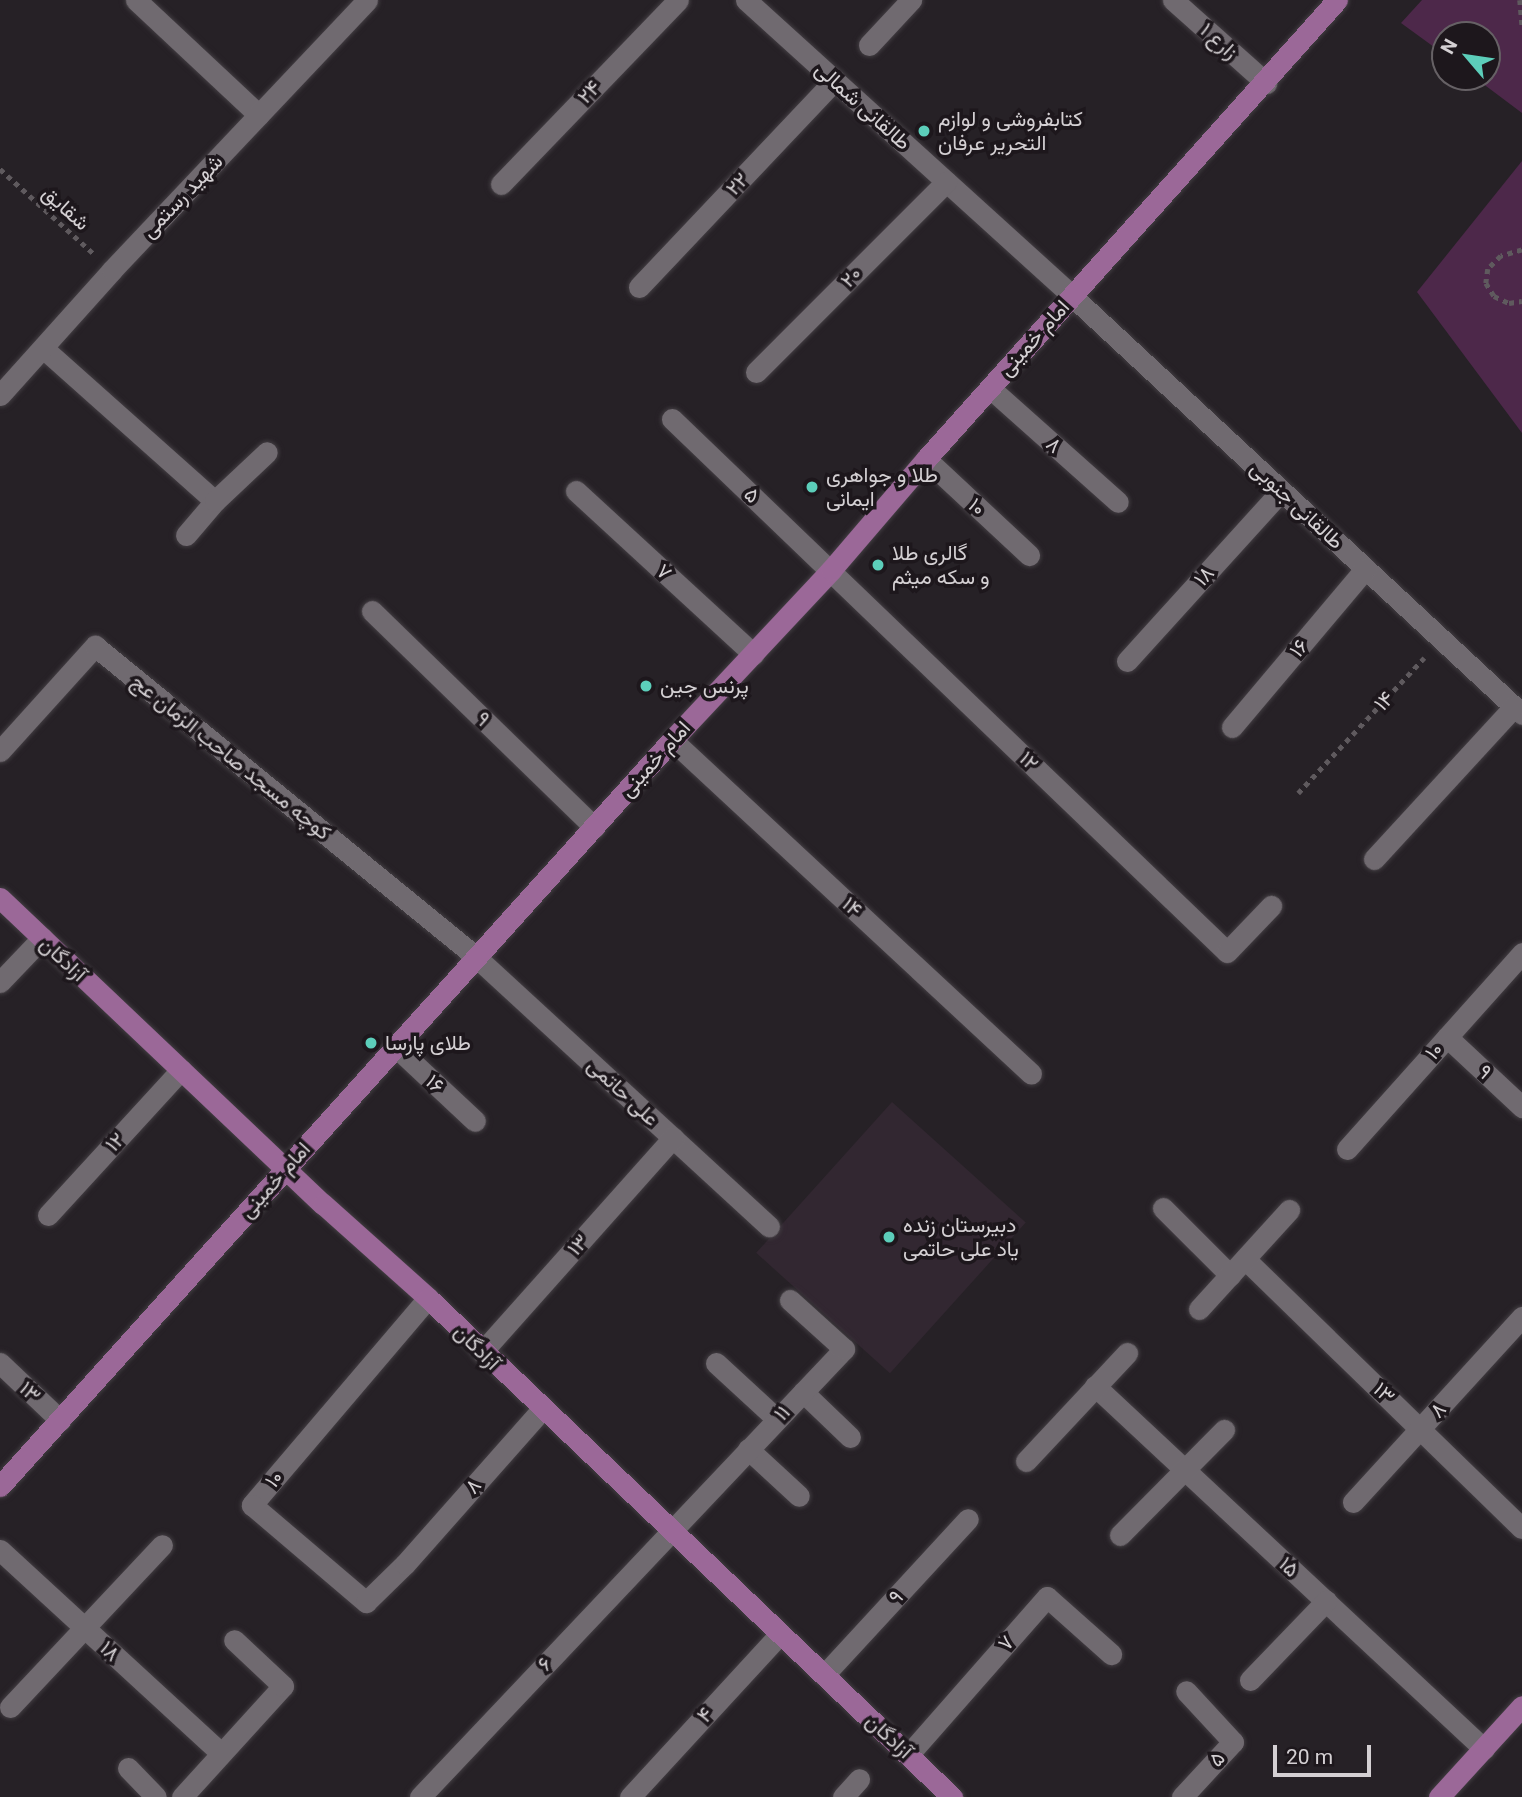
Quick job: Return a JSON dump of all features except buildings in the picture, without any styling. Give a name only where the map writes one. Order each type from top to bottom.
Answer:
[{"type":"main road","name":"امام خمینی","points":[[0,1486],[672,740],[831,570],[926,459],[1266,83],[1337,0]]},
{"type":"main road","name":"آزادگان","points":[[0,898],[428,1298],[952,1797]]},
{"type":"main road","points":[[1439,1797],[1484,1749],[1518,1719]]},
{"type":"street","points":[[136,0],[259,115]]},
{"type":"street","name":"شهید رستمی","points":[[0,395],[112,270],[367,0]]},
{"type":"street","name":"۲۴","points":[[501,184],[678,0]]},
{"type":"street","name":"طالقانی شمالی","points":[[746,0],[1072,296]]},
{"type":"street","points":[[869,46],[911,0]]},
{"type":"street","name":"زارع ۱","points":[[1173,0],[1266,83]]},
{"type":"street","name":"۲۲","points":[[639,287],[835,80]]},
{"type":"street","name":"۲۰","points":[[756,372],[946,182]]},
{"type":"street","name":"طالقانی جنوبی","points":[[1072,296],[1518,711]]},
{"type":"street","points":[[43,348],[215,501]]},
{"type":"street","name":"۸","points":[[990,388],[1118,502]]},
{"type":"street","name":"۵","points":[[672,419],[831,570]]},
{"type":"street","points":[[186,536],[215,501],[267,452]]},
{"type":"street","name":"۱۰","points":[[926,459],[1029,555]]},
{"type":"street","name":"۷","points":[[576,491],[752,654]]},
{"type":"street","name":"۱۸","points":[[1127,662],[1281,491]]},
{"type":"street","name":"۱۶","points":[[1232,727],[1365,569]]},
{"type":"street","name":"۱۲","points":[[831,570],[1227,952],[1271,906]]},
{"type":"street","name":"۹","points":[[372,611],[594,827]]},
{"type":"street","name":"کوچه مسجد صاحب الزمان عج","points":[[0,751],[95,646],[476,957]]},
{"type":"street","points":[[1374,859],[1518,711]]},
{"type":"street","name":"۱۴","points":[[672,740],[1031,1074]]},
{"type":"street","points":[[0,982],[42,939]]},
{"type":"street","name":"۱۰","points":[[1347,1149],[1522,953]]},
{"type":"street","name":"علی حاتمی","points":[[476,957],[769,1226]]},
{"type":"street","name":"۹","points":[[1447,1037],[1522,1107]]},
{"type":"street","name":"۱۶","points":[[396,1047],[475,1121]]},
{"type":"street","name":"۱۲","points":[[48,1215],[181,1070]]},
{"type":"street","name":"۱۳","points":[[482,1352],[673,1138]]},
{"type":"street","points":[[1163,1208],[1230,1275]]},
{"type":"street","points":[[1199,1309],[1289,1210]]},
{"type":"street","name":"۱۳","points":[[1245,1259],[1522,1528]]},
{"type":"street","name":"۱۰","points":[[405,1564],[366,1601],[252,1505],[428,1298]]},
{"type":"street","name":"۱۱","points":[[670,1530],[844,1349],[790,1300]]},
{"type":"street","name":"۸","points":[[1353,1502],[1522,1317]]},
{"type":"street","points":[[1026,1461],[1127,1353]]},
{"type":"street","name":"۱۳","points":[[0,1363],[60,1420]]},
{"type":"street","points":[[716,1363],[777,1419]]},
{"type":"street","name":"۱۵","points":[[1095,1387],[1484,1749]]},
{"type":"street","points":[[803,1392],[850,1437]]},
{"type":"street","name":"۸","points":[[405,1564],[542,1409]]},
{"type":"street","points":[[1120,1535],[1224,1430]]},
{"type":"street","points":[[748,1449],[799,1496]]},
{"type":"street","name":"۹","points":[[824,1675],[968,1519]]},
{"type":"street","name":"۶","points":[[427,1795],[670,1530]]},
{"type":"street","points":[[10,1707],[162,1545]]},
{"type":"street","name":"۱۸","points":[[0,1550],[221,1753]]},
{"type":"street","name":"۷","points":[[909,1754],[1047,1597],[1111,1654]]},
{"type":"street","points":[[1250,1680],[1326,1601]]},
{"type":"street","name":"۴","points":[[630,1797],[780,1633]]},
{"type":"street","points":[[182,1797],[284,1686],[234,1640]]},
{"type":"street","name":"۵","points":[[1182,1797],[1233,1742],[1186,1691]]},
{"type":"street","points":[[128,1768],[156,1797]]},
{"type":"street","points":[[843,1797],[859,1779]]},
{"type":"path","points":[[1520,0],[1522,25]]},
{"type":"path","name":"شقایق","points":[[0,169],[112,270]]},
{"type":"path","points":[[1522,250],[1501,256],[1488,269],[1486,283],[1494,296],[1509,303],[1522,301]]},
{"type":"path","name":"۱۴","points":[[1298,793],[1441,639]]},
{"type":"shaded area","points":[[1422,0],[1522,0],[1522,113],[1493,91],[1501,91],[1501,21],[1431,21],[1431,45],[1401,23]]},
{"type":"shaded area","points":[[1522,161],[1522,433],[1417,292]]},
{"type":"shaded area","name":"دبیرستان زنده یاد علی حاتمی","points":[[892,1102],[1026,1222],[890,1373],[756,1253]]},
{"type":"place","name":"کتابفروشی و لوازم التحریر عرفان","points":[[924,131]]},
{"type":"place","name":"طلا و جواهری ایمانی","points":[[812,487]]},
{"type":"place","name":"گالری طلا و سکه میثم","points":[[878,565]]},
{"type":"place","name":"پرنس جین","points":[[646,686]]},
{"type":"place","name":"طلای پارسا","points":[[371,1043]]},
{"type":"place","name":"دبیرستان زنده یاد علی حاتمی","points":[[889,1237]]}]
